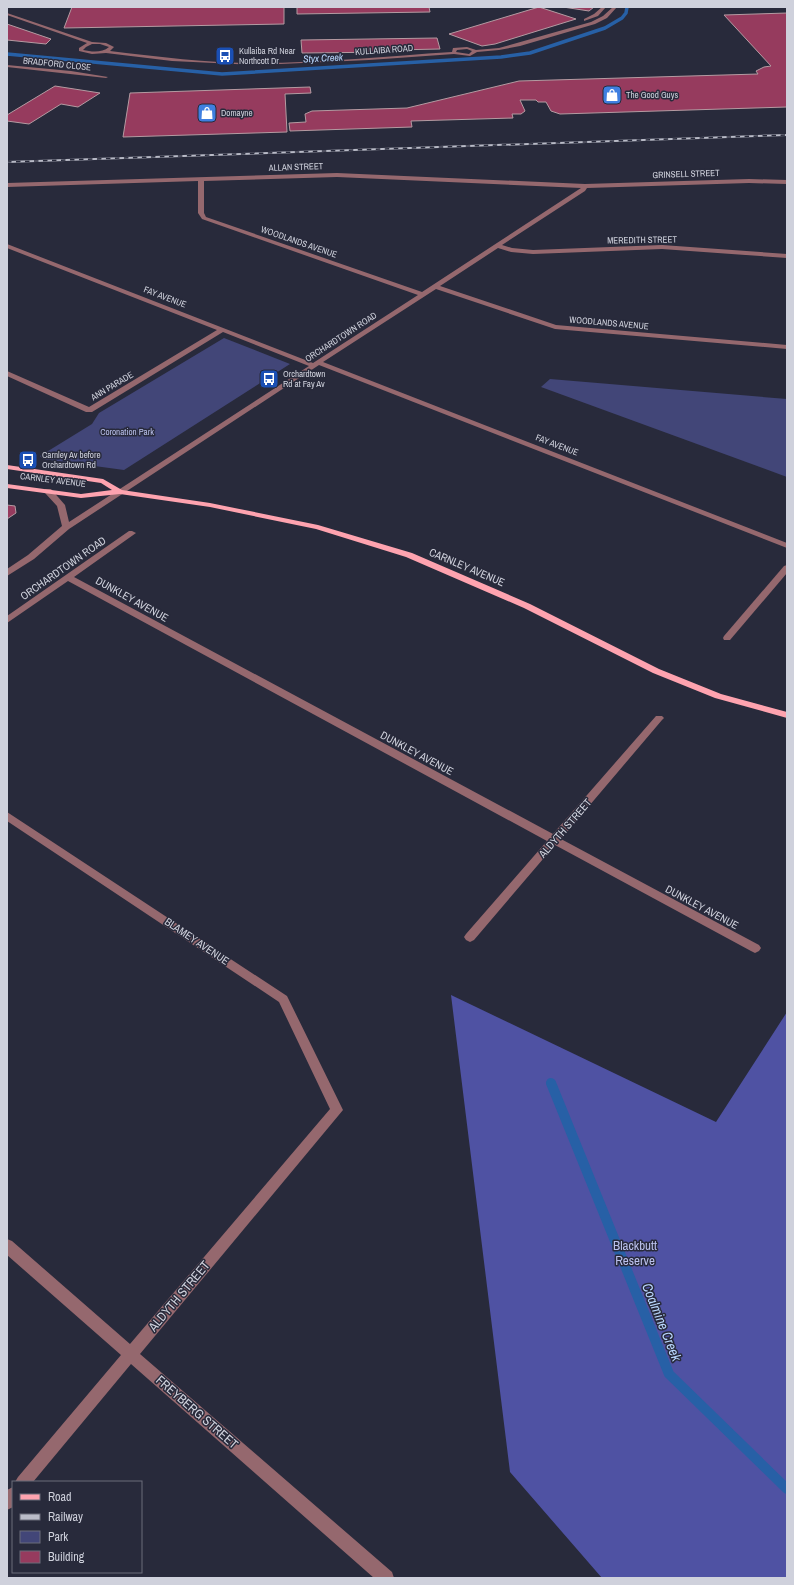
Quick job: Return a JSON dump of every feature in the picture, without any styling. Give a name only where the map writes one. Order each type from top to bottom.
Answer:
[{"type":"main road","name":"CARNLEY AVENUE","points":[[7,467],[103,481],[120,492]]},
{"type":"main road","name":"CARNLEY AVENUE","points":[[7,486],[81,496],[120,492],[210,505],[318,527],[409,555],[526,606],[656,671],[718,696],[787,715]]},
{"type":"street","name":"KULLAIBA ROAD","points":[[565,30],[596,15],[604,7]]},
{"type":"street","name":"KULLAIBA ROAD","points":[[7,18],[84,46],[81,50],[84,52],[106,52],[179,61],[258,64],[369,59],[454,52],[462,55],[470,55],[476,51],[508,48],[565,30],[584,26],[599,20],[615,7]]},
{"type":"street","name":"KULLAIBA ROAD","points":[[7,14],[92,43],[106,44],[124,54]]},
{"type":"street","points":[[84,46],[92,43]]},
{"type":"street","points":[[106,52],[112,48]]},
{"type":"street","name":"BRADFORD CLOSE","points":[[7,66],[106,77]]},
{"type":"street","name":"ALLAN STREET","points":[[7,185],[337,175],[585,186]]},
{"type":"street","name":"WOODLANDS AVENUE","points":[[201,180],[201,212],[204,218],[424,295]]},
{"type":"street","name":"GRINSELL STREET","points":[[585,186],[749,181],[787,182]]},
{"type":"street","name":"ORCHARDTOWN ROAD","points":[[7,572],[31,557],[66,528],[436,288],[583,190],[585,186]]},
{"type":"street","name":"FAY AVENUE","points":[[7,246],[222,330],[317,364],[787,546]]},
{"type":"street","name":"MEREDITH STREET","points":[[498,246],[521,252],[662,247],[787,256]]},
{"type":"street","name":"WOODLANDS AVENUE","points":[[436,288],[556,328],[787,347]]},
{"type":"street","name":"ANN PARADE","points":[[7,373],[89,410],[222,330]]},
{"type":"street","points":[[48,491],[61,506],[66,528]]},
{"type":"street","name":"ORCHARDTOWN ROAD","points":[[7,620],[132,533]]},
{"type":"street","points":[[727,638],[787,568]]},
{"type":"street","name":"DUNKLEY AVENUE","points":[[69,578],[754,948]]},
{"type":"street","name":"ALDYTH STREET","points":[[470,938],[659,718]]},
{"type":"street","name":"BLAMEY AVENUE","points":[[7,816],[283,999],[337,1110]]},
{"type":"street","name":"ALDYTH STREET","points":[[25,1481],[130,1354],[337,1110]]},
{"type":"street","name":"FREYBERG STREET","points":[[7,1246],[386,1578]]},
{"type":"green space","name":"Coronation Park","points":[[224,338],[290,364],[124,470],[43,459],[40,456],[92,424],[99,413]]},
{"type":"green space","points":[[550,379],[787,399],[787,477],[541,387]]},
{"type":"green space","name":"Blackbutt Reserve","points":[[451,995],[716,1122],[787,1012],[787,1578],[602,1578],[510,1472]]},
{"type":"building","points":[[72,7],[284,7],[284,24],[64,28]]},
{"type":"building","points":[[297,7],[429,7],[430,12],[297,14]]},
{"type":"building","points":[[539,7],[576,19],[495,44],[482,46],[449,34]]},
{"type":"building","points":[[563,7],[594,7],[589,11]]},
{"type":"building","points":[[787,13],[787,107],[560,114],[551,111],[546,102],[538,102],[536,100],[520,100],[525,111],[521,114],[512,114],[513,118],[411,121],[412,127],[290,131],[289,123],[306,122],[305,114],[312,111],[407,108],[519,81],[758,74],[756,71],[764,67],[771,66],[724,15]]},
{"type":"building","points":[[7,24],[51,39],[46,44],[7,40]]},
{"type":"building","points":[[437,38],[440,49],[393,50],[393,52],[302,53],[301,40]]},
{"type":"building","points":[[55,86],[100,93],[78,107],[61,104],[29,124],[7,121],[7,115]]},
{"type":"building","name":"Domayne","points":[[310,87],[311,93],[285,94],[287,132],[123,137],[130,93]]},
{"type":"building","points":[[7,505],[15,506],[16,513],[7,519]]},
{"type":"waterway","name":"Styx Creek","points":[[7,54],[222,74],[501,57],[530,53],[605,28],[622,18],[626,13],[627,7]]},
{"type":"waterway","name":"Coalmine Creek","points":[[551,1083],[669,1374],[787,1489]]},
{"type":"railway","points":[[7,162],[787,135]]},
{"type":"place","name":"Kullaiba Rd Near Northcott Dr","points":[[225,56]]},
{"type":"place","name":"The Good Guys","points":[[612,95]]},
{"type":"place","name":"Domayne","points":[[207,113]]},
{"type":"place","name":"Orchardtown Rd at Fay Av","points":[[269,379]]},
{"type":"place","name":"Carnley Av before Orchardtown Rd","points":[[28,460]]}]
